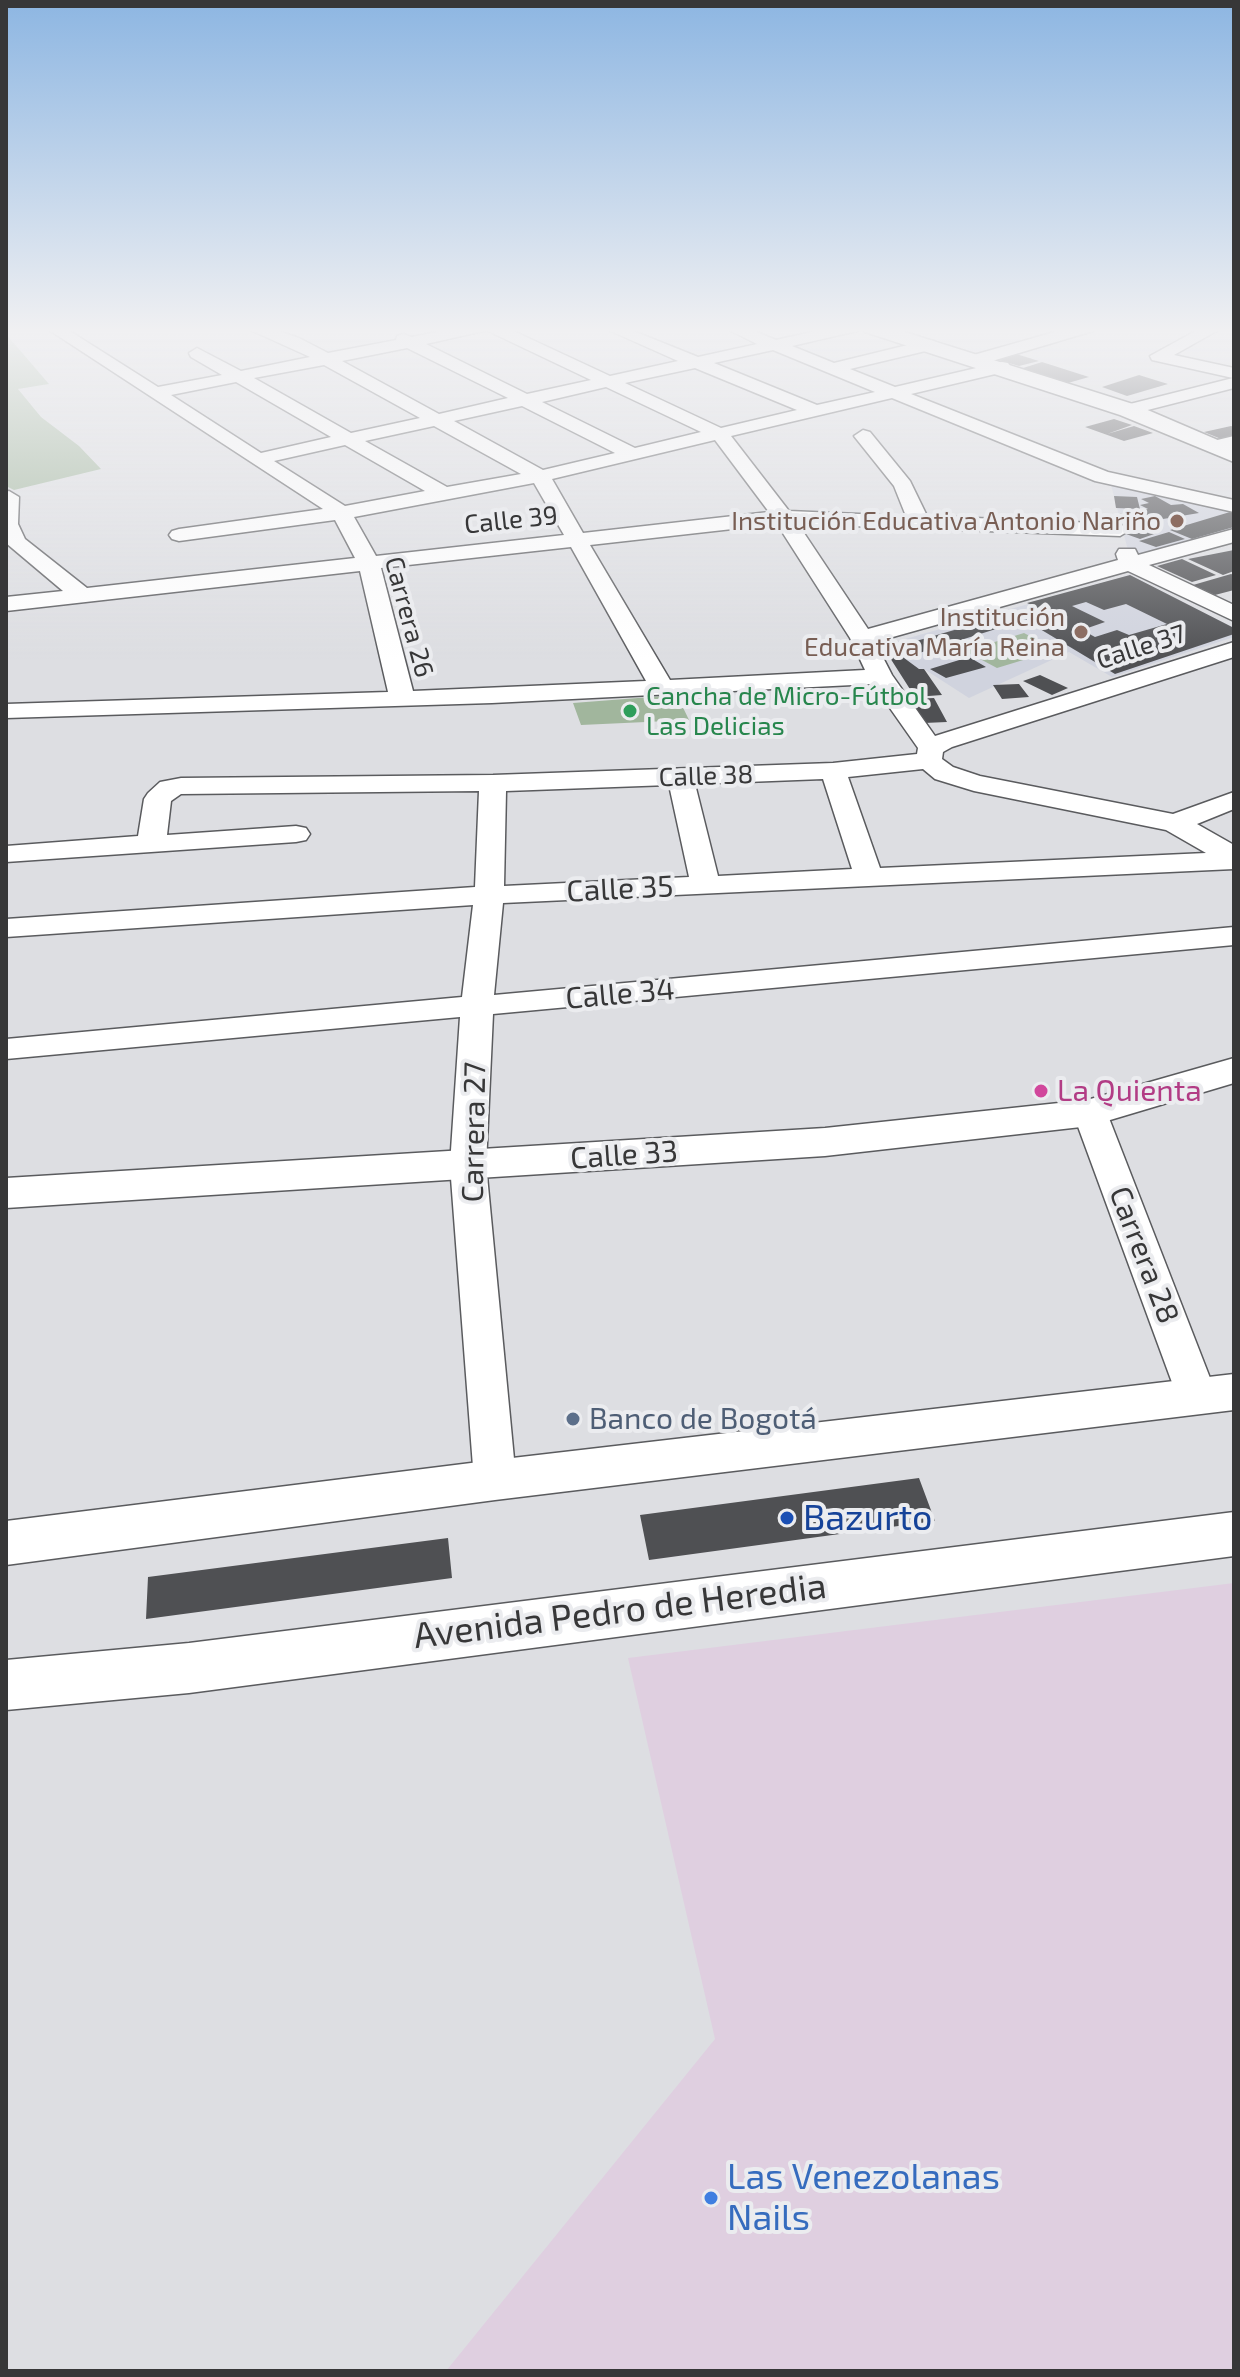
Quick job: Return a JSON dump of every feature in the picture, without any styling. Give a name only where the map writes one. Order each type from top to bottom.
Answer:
[{"type":"main road","points":[[1204,439],[1228,448]]},
{"type":"main road","name":"Calle 33","points":[[6,1193],[825,1142],[1090,1113],[1234,1070]]},
{"type":"main road","points":[[6,1543],[495,1480],[1216,1394]]},
{"type":"main road","name":"Avenida Pedro de Heredia","points":[[6,1685],[189,1668],[1234,1534]]},
{"type":"street","name":"Carrera 26","points":[[227,439],[342,513],[369,564],[402,698]]},
{"type":"street","points":[[258,459],[348,439],[446,495]]},
{"type":"street","points":[[472,439],[540,476],[662,687]]},
{"type":"street","points":[[602,439],[634,455]]},
{"type":"street","points":[[179,535],[446,495],[700,439]]},
{"type":"street","points":[[724,439],[783,517],[862,638],[880,676],[944,773],[974,783],[1175,823],[1234,859]]},
{"type":"street","points":[[865,439],[903,485],[919,522]]},
{"type":"street","points":[[1007,439],[1102,477],[1234,506]]},
{"type":"street","points":[[1102,477],[1130,564],[1234,614]]},
{"type":"street","points":[[9,497],[8,524],[16,542],[83,596]]},
{"type":"street","name":"Calle 39","points":[[6,604],[783,517],[1120,530]]},
{"type":"street","points":[[862,638],[1234,535]]},
{"type":"street","name":"Calle 37","points":[[930,755],[958,737],[1234,649]]},
{"type":"street","points":[[6,711],[402,698],[880,676]]},
{"type":"street","name":"Calle 38","points":[[151,846],[161,793],[181,786],[493,783],[833,771],[930,755]]},
{"type":"street","points":[[833,771],[869,878]]},
{"type":"street","points":[[680,777],[706,886]]},
{"type":"street","name":"Carrera 27","points":[[493,783],[489,895],[477,1007],[468,1165],[495,1480]]},
{"type":"street","points":[[1175,823],[1234,800]]},
{"type":"street","points":[[8,859],[296,834]]},
{"type":"street","name":"Calle 35","points":[[6,928],[489,895],[1234,859]]},
{"type":"street","name":"Calle 34","points":[[6,1049],[1234,936]]},
{"type":"street","name":"Carrera 28","points":[[1090,1113],[1216,1394]]},
{"type":"shaded area","name":"Institución Educativa Antonio Nariño","points":[[1111,485],[1234,512],[1234,531],[1130,558]]},
{"type":"shaded area","name":"Institución Educativa María Reina","points":[[1130,575],[1234,628],[1234,637],[1112,677],[1069,652],[969,698],[924,669],[896,667],[884,645]]},
{"type":"shaded area","points":[[1234,1583],[1234,2371],[446,2371],[715,2039],[628,1658]]},
{"type":"green space","points":[[6,439],[70,439],[101,469],[14,490],[6,486]]},
{"type":"green space","points":[[1024,633],[1056,650],[997,668],[965,651]]},
{"type":"green space","name":"Cancha de Micro-Fútbol Las Delicias","points":[[677,695],[689,720],[581,725],[573,703]]},
{"type":"building","points":[[1114,496],[1137,497],[1140,509],[1116,508]]},
{"type":"building","points":[[1155,496],[1171,505],[1183,504],[1199,513],[1133,524],[1117,514],[1148,509],[1140,505],[1149,503],[1141,499]]},
{"type":"building","points":[[1230,512],[1234,514],[1234,527],[1192,539],[1170,530]]},
{"type":"building","points":[[1144,527],[1157,533],[1140,539],[1126,534]]},
{"type":"building","points":[[1169,532],[1185,539],[1156,547],[1139,541]]},
{"type":"building","points":[[1234,550],[1234,571],[1223,575],[1188,559]]},
{"type":"building","points":[[1182,559],[1216,575],[1192,582],[1157,566]]},
{"type":"building","points":[[1130,575],[1234,628],[1234,634],[1115,674],[1025,620],[1047,612],[1027,603]],"holes":[[[1086,602],[1104,610],[1126,604],[1167,624],[1129,635],[1117,630],[1095,637],[1082,630],[1105,622],[1072,606]]]},
{"type":"building","points":[[1234,575],[1234,590],[1215,595],[1193,585]]},
{"type":"building","points":[[982,622],[996,629],[916,654],[900,655],[919,669],[924,669],[942,695],[915,697],[885,650]]},
{"type":"building","points":[[969,657],[986,667],[946,678],[930,669]]},
{"type":"building","points":[[1040,675],[1068,688],[1052,695],[1023,681]]},
{"type":"building","points":[[1019,684],[1029,697],[1002,699],[993,685]]},
{"type":"building","points":[[934,698],[947,722],[924,723],[912,699]]},
{"type":"building","name":"Bazurto","points":[[919,1478],[935,1521],[649,1560],[640,1515]]},
{"type":"building","points":[[448,1538],[452,1578],[146,1619],[148,1577]]},
{"type":"place","name":"Institución Educativa Antonio Nariño","points":[[1177,521]]},
{"type":"place","name":"Institución Educativa María Reina","points":[[1081,632]]},
{"type":"place","name":"Cancha de Micro-Fútbol Las Delicias","points":[[630,711]]},
{"type":"place","name":"La Quienta","points":[[1041,1091]]},
{"type":"place","name":"Banco de Bogotá","points":[[573,1419]]},
{"type":"place","name":"Bazurto","points":[[787,1518]]},
{"type":"place","name":"Las Venezolanas Nails","points":[[711,2198]]}]
